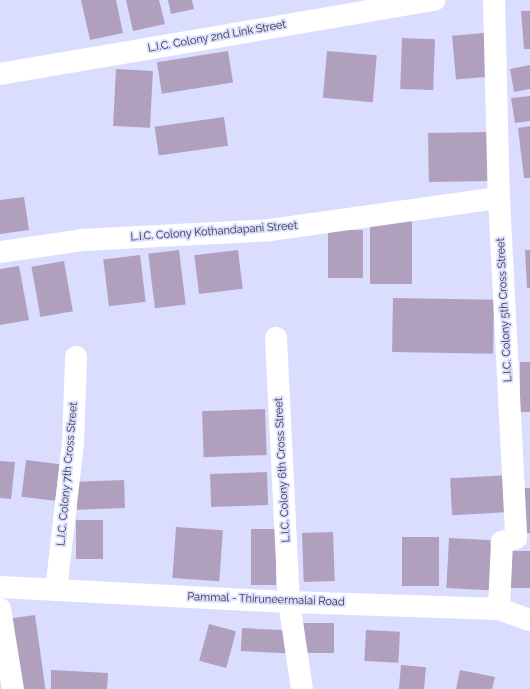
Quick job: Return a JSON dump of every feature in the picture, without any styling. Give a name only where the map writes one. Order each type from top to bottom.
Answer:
[{"type":"street","name":"L.I.C. Colony 2nd Link Street","points":[[0,74],[435,0]]},
{"type":"street","name":"L.I.C. Colony 5th Cross Street","points":[[494,0],[499,198],[516,538],[502,542],[499,609]]},
{"type":"street","name":"L.I.C. Colony Kothandapani Street","points":[[0,252],[82,240],[270,230],[499,198]]},
{"type":"street","name":"L.I.C. Colony 6th Cross Street","points":[[276,338],[289,602],[302,689]]},
{"type":"street","name":"L.I.C. Colony 7th Cross Street","points":[[56,590],[73,444],[76,358]]},
{"type":"street","name":"Pammal - Thiruneermalai Road","points":[[0,587],[289,602],[499,609],[530,620]]},
{"type":"street","points":[[0,609],[13,689]]},
{"type":"building","points":[[81,0],[116,0],[123,33],[90,40]]},
{"type":"building","points":[[126,0],[159,0],[165,24],[133,31]]},
{"type":"building","points":[[168,0],[192,0],[194,9],[171,14]]},
{"type":"building","points":[[521,11],[530,11],[530,49],[524,49]]},
{"type":"building","points":[[484,33],[488,77],[456,80],[452,36]]},
{"type":"building","points":[[402,38],[435,39],[433,90],[400,89]]},
{"type":"building","points":[[228,51],[233,83],[162,94],[157,62]]},
{"type":"building","points":[[327,51],[377,55],[373,102],[323,98]]},
{"type":"building","points":[[530,65],[530,89],[514,92],[510,69]]},
{"type":"building","points":[[116,69],[153,71],[150,128],[113,126]]},
{"type":"building","points":[[530,96],[530,121],[515,123],[511,98]]},
{"type":"building","points":[[224,117],[228,146],[159,155],[155,127]]},
{"type":"building","points":[[530,126],[530,178],[524,178],[518,128]]},
{"type":"building","points":[[491,132],[492,181],[429,182],[428,133]]},
{"type":"building","points":[[24,197],[29,230],[0,234],[0,200]]},
{"type":"building","points":[[370,220],[412,220],[412,284],[370,284]]},
{"type":"building","points":[[328,230],[363,230],[363,278],[328,278]]},
{"type":"building","points":[[179,250],[186,305],[155,308],[148,254]]},
{"type":"building","points":[[238,250],[243,289],[199,294],[194,255]]},
{"type":"building","points":[[525,250],[530,250],[530,288],[527,288]]},
{"type":"building","points":[[140,255],[146,302],[109,306],[103,260]]},
{"type":"building","points":[[64,261],[73,311],[40,317],[32,267]]},
{"type":"building","points":[[19,266],[29,320],[0,325],[0,269]]},
{"type":"building","points":[[393,298],[494,300],[493,354],[392,352]]},
{"type":"building","points":[[520,362],[530,362],[530,412],[520,412]]},
{"type":"building","points":[[265,409],[267,455],[204,457],[202,411]]},
{"type":"building","points":[[26,460],[60,464],[55,501],[21,497]]},
{"type":"building","points":[[0,461],[15,462],[11,499],[0,498]]},
{"type":"building","points":[[267,472],[268,505],[211,507],[210,474]]},
{"type":"building","points":[[511,475],[513,512],[452,515],[450,478]]},
{"type":"building","points":[[124,480],[125,508],[77,510],[76,482]]},
{"type":"building","points":[[520,488],[530,488],[530,533],[520,533]]},
{"type":"building","points":[[76,520],[103,520],[103,559],[76,559]]},
{"type":"building","points":[[176,527],[223,530],[219,581],[172,578]]},
{"type":"building","points":[[251,529],[276,529],[276,585],[251,585]]},
{"type":"building","points":[[333,532],[335,581],[304,582],[302,533]]},
{"type":"building","points":[[402,537],[439,537],[439,586],[402,586]]},
{"type":"building","points":[[449,538],[492,540],[489,590],[446,588]]},
{"type":"building","points":[[511,551],[530,551],[530,588],[511,588]]},
{"type":"building","points":[[35,615],[45,689],[17,689],[7,619]]},
{"type":"building","points":[[302,623],[334,623],[334,653],[302,653]]},
{"type":"building","points":[[209,624],[236,631],[226,668],[199,661]]},
{"type":"building","points":[[242,628],[287,630],[286,653],[241,651]]},
{"type":"building","points":[[366,630],[400,632],[398,663],[364,661]]},
{"type":"building","points":[[401,665],[426,667],[424,689],[399,689]]},
{"type":"building","points":[[51,670],[108,673],[107,689],[51,689]]},
{"type":"building","points":[[460,670],[495,677],[492,689],[456,689]]}]
